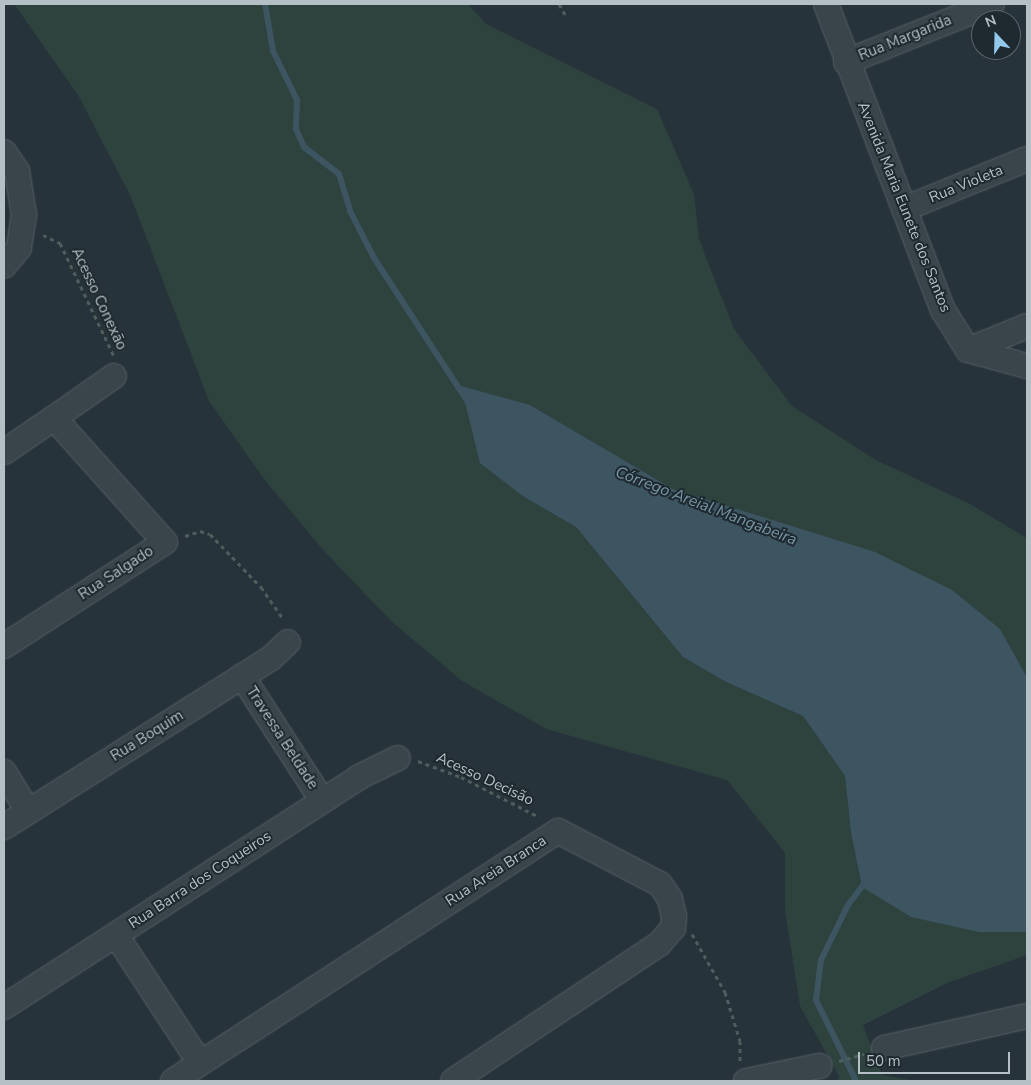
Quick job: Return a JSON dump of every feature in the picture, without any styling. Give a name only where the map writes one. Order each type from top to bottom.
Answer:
[{"type":"street","name":"Avenida Maria Eunete dos Santos","points":[[826,4],[846,62],[943,310],[968,350]]},
{"type":"street","name":"Rua Margarida","points":[[846,62],[992,4]]},
{"type":"street","points":[[4,152],[12,160],[20,183],[23,226],[16,256],[4,266]]},
{"type":"street","name":"Rua Violeta","points":[[904,209],[1027,159]]},
{"type":"street","points":[[968,350],[1027,326]]},
{"type":"street","points":[[968,350],[1027,366]]},
{"type":"street","points":[[4,452],[114,376]]},
{"type":"street","name":"Rua Salgado","points":[[4,646],[165,542],[54,418]]},
{"type":"street","name":"Rua Boquim","points":[[4,827],[242,676],[288,642]]},
{"type":"street","name":"Travessa Beldade","points":[[242,676],[322,800]]},
{"type":"street","name":"Rua Barra dos Coqueiros","points":[[4,1007],[322,800],[374,768],[398,758]]},
{"type":"street","points":[[4,772],[28,811]]},
{"type":"street","name":"Rua Areia Branca","points":[[173,1081],[558,831],[660,884],[672,904],[673,928]]},
{"type":"street","points":[[453,1081],[636,962],[660,944],[673,928]]},
{"type":"street","points":[[116,935],[200,1064]]},
{"type":"street","points":[[884,1048],[1027,1016]]},
{"type":"street","points":[[743,1076],[819,1066]]},
{"type":"path","points":[[559,4],[566,16]]},
{"type":"path","name":"Acesso Conexão","points":[[23,226],[60,243],[115,359],[114,376]]},
{"type":"path","points":[[165,542],[200,531],[210,534],[274,604],[287,627],[288,642]]},
{"type":"path","name":"Acesso Decisão","points":[[398,758],[419,761],[461,777],[558,831]]},
{"type":"path","points":[[673,928],[695,935],[725,992],[740,1041],[743,1076]]},
{"type":"path","points":[[819,1066],[884,1048]]},
{"type":"green space","points":[[14,4],[468,4],[486,24],[657,109],[694,194],[699,239],[734,329],[792,406],[876,460],[970,504],[1027,538],[1027,677],[1000,629],[825,538],[673,489],[530,405],[481,463],[524,497],[576,527],[683,657],[726,682],[803,716],[845,776],[851,833],[862,887],[1027,932],[1027,955],[947,983],[863,1025],[882,1075],[917,1081],[838,1081],[839,1076],[800,1006],[785,910],[785,853],[727,780],[546,729],[462,681],[391,621],[324,551],[264,479],[209,401],[130,195],[78,95]]},
{"type":"water","points":[[461,386],[530,405],[673,489],[875,552],[952,590],[1000,629],[1027,677],[1027,932],[979,932],[911,917],[862,887],[851,833],[845,776],[803,716],[726,682],[683,657],[576,527],[524,497],[480,463]]},
{"type":"waterway","name":"Córrego Areial Mangabeira","points":[[265,4],[273,51],[297,100],[296,129],[304,147],[339,174],[350,211],[374,258],[468,402]]},
{"type":"waterway","name":"Córrego Areial Mangabeira","points":[[856,1081],[816,1000],[821,960],[848,905],[867,880]]}]
